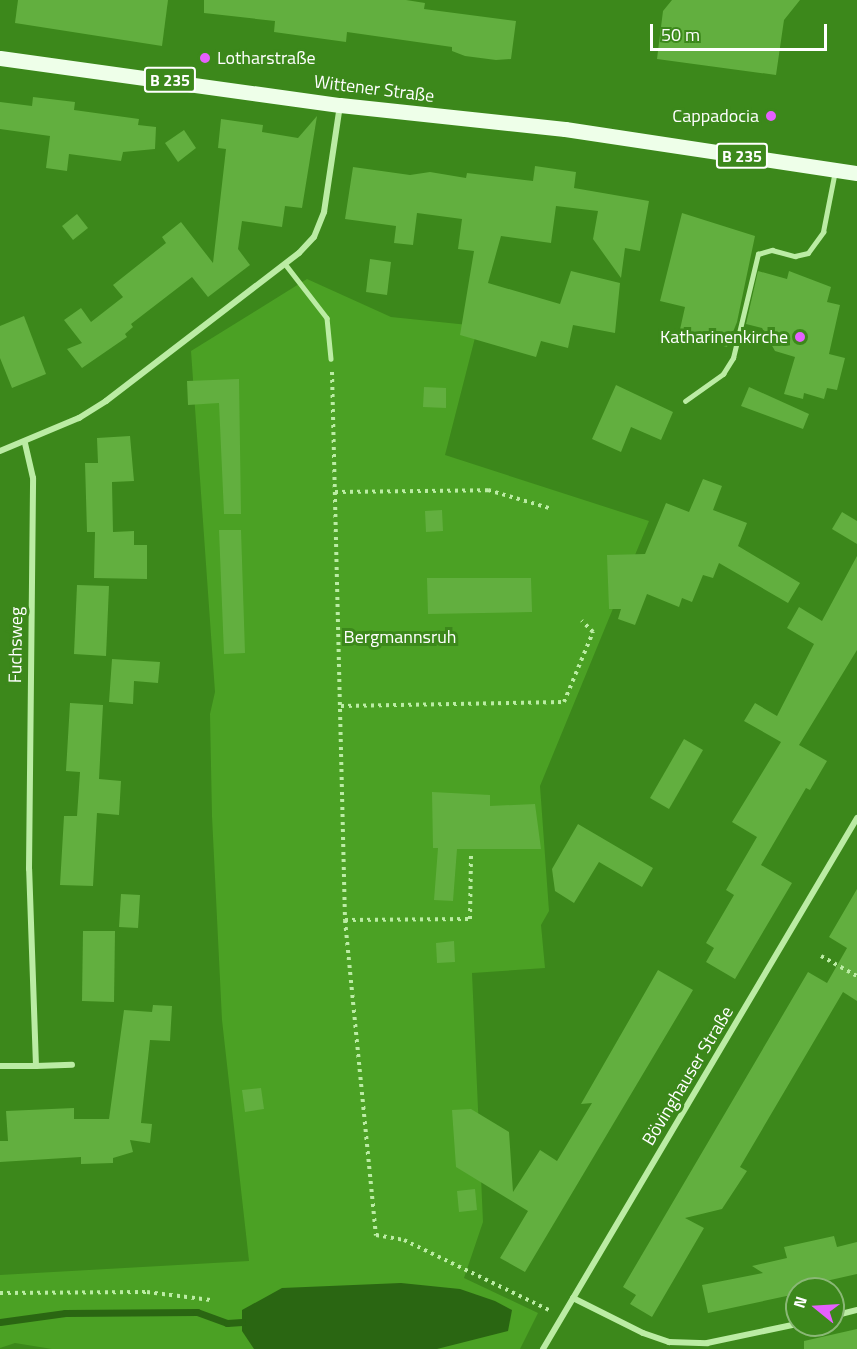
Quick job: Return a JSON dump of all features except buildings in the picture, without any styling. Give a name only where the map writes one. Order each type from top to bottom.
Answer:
[{"type":"main road","name":"Wittener Straße","points":[[0,58],[340,105],[489,120],[835,170]]},
{"type":"main road","name":"B 235","points":[[835,170],[857,173]]},
{"type":"street","points":[[0,451],[25,442],[106,401],[286,265],[314,237],[324,212],[340,105]]},
{"type":"street","name":"Fuchsweg","points":[[25,442],[33,477],[29,869],[36,1066]]},
{"type":"street","name":"Bövinghauser Straße","points":[[543,1349],[857,818]]},
{"type":"street","points":[[0,1066],[72,1065]]},
{"type":"street","points":[[573,1298],[643,1333],[669,1342],[707,1343],[785,1327]]},
{"type":"lane","points":[[685,401],[723,374],[733,358],[758,254],[772,250],[795,256],[807,253],[823,232],[835,170]]},
{"type":"lane","points":[[286,265],[327,318],[331,359]]},
{"type":"path","points":[[331,359],[345,920],[376,1235],[404,1240],[561,1316]]},
{"type":"path","points":[[335,492],[488,490],[549,508]]},
{"type":"path","points":[[341,706],[564,702],[593,632],[582,621]]},
{"type":"path","points":[[345,920],[470,919],[471,854]]},
{"type":"path","points":[[821,956],[857,976]]},
{"type":"path","points":[[0,1293],[147,1292],[211,1300]]},
{"type":"green space","name":"Bergmannsruh","points":[[307,279],[391,317],[478,326],[445,455],[649,521],[540,786],[549,911],[541,925],[545,968],[472,973],[483,1222],[464,1278],[538,1313],[520,1349],[52,1349],[15,1343],[0,1348],[0,1275],[249,1261],[222,1020],[212,816],[210,714],[215,692],[191,351]]},
{"type":"shaded area","points":[[401,1283],[460,1289],[495,1301],[512,1310],[508,1331],[437,1349],[254,1349],[242,1331],[242,1310],[282,1288]]},
{"type":"waterway","points":[[0,1322],[65,1313],[197,1312],[227,1323],[242,1322]]},
{"type":"place","name":"Lotharstraße","points":[[205,58]]},
{"type":"place","name":"Cappadocia","points":[[771,116]]},
{"type":"place","name":"Katharinenkirche","points":[[800,337]]}]
